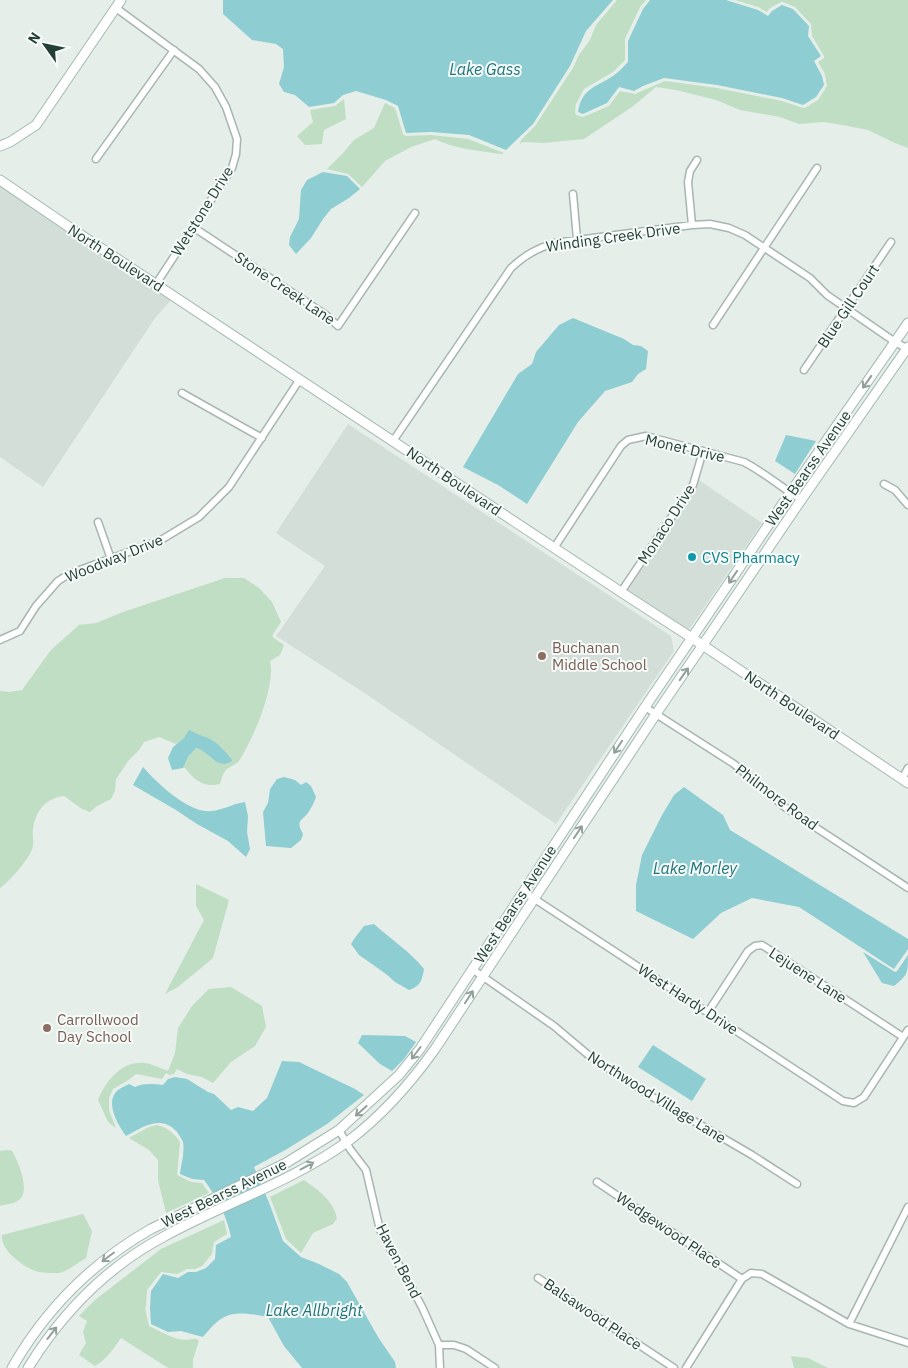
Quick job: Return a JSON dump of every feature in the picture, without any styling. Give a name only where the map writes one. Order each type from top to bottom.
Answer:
[{"type":"main road","points":[[0,146],[10,142],[36,125],[118,4]]},
{"type":"main road","name":"North Boulevard","points":[[0,180],[905,781]]},
{"type":"main road","name":"West Bearss Avenue","points":[[12,1368],[36,1330],[68,1293],[101,1262],[151,1228],[286,1163],[339,1130],[399,1076],[432,1031],[645,707],[908,323]]},
{"type":"main road","name":"West Bearss Avenue","points":[[28,1368],[50,1336],[78,1302],[106,1276],[141,1250],[166,1235],[264,1189],[320,1159],[366,1127],[406,1087],[442,1038],[656,714],[908,348]]},
{"type":"street","name":"Wetstone Drive","points":[[118,4],[199,69],[215,87],[226,107],[237,138],[236,154],[232,168],[156,284]]},
{"type":"street","points":[[96,159],[174,50]]},
{"type":"street","points":[[692,225],[688,182],[690,171],[697,160]]},
{"type":"street","points":[[712,324],[817,168]]},
{"type":"street","points":[[572,194],[576,239]]},
{"type":"street","name":"Stone Creek Lane","points":[[193,227],[326,315],[338,326],[416,213]]},
{"type":"street","name":"Winding Creek Drive","points":[[393,441],[511,268],[524,256],[539,248],[576,239],[692,225],[710,224],[729,228],[745,235],[810,278],[827,295],[846,309],[895,342],[908,348]]},
{"type":"street","name":"Blue Gill Court","points":[[804,370],[891,242]]},
{"type":"street","name":"Woodway Drive","points":[[0,640],[20,631],[36,606],[58,581],[69,574],[162,540],[199,517],[229,487],[300,379]]},
{"type":"street","points":[[182,393],[262,438]]},
{"type":"street","name":"Monet Drive","points":[[554,548],[621,446],[628,440],[646,436],[744,462],[802,500]]},
{"type":"street","name":"Monaco Drive","points":[[620,592],[693,484],[703,451]]},
{"type":"street","points":[[884,484],[896,490],[908,505]]},
{"type":"street","points":[[98,522],[111,559]]},
{"type":"street","name":"Philmore Road","points":[[645,707],[734,764],[786,808],[908,888]]},
{"type":"street","points":[[905,781],[908,768]]},
{"type":"street","points":[[578,809],[589,816]]},
{"type":"street","name":"West Hardy Drive","points":[[524,892],[843,1101],[854,1103],[864,1097],[903,1037]]},
{"type":"street","name":"Lejuene Lane","points":[[708,1012],[748,951],[755,946],[762,945],[903,1037]]},
{"type":"street","name":"Northwood Village Lane","points":[[472,969],[554,1026],[592,1058],[797,1184]]},
{"type":"street","points":[[903,1037],[908,1030]]},
{"type":"street","points":[[432,1031],[442,1038]]},
{"type":"street","name":"Haven Bend","points":[[339,1130],[366,1170],[380,1230],[422,1307],[439,1345],[440,1368]]},
{"type":"street","name":"Wedgewood Place","points":[[597,1182],[742,1279]]},
{"type":"street","points":[[850,1324],[908,1207]]},
{"type":"street","points":[[134,1239],[141,1250]]},
{"type":"street","points":[[686,1368],[742,1279],[751,1273],[762,1274],[850,1324],[908,1343]]},
{"type":"street","name":"Balsawood Place","points":[[538,1278],[674,1368]]},
{"type":"street","points":[[439,1345],[454,1345],[466,1349],[495,1368]]},
{"type":"shaded area","points":[[0,182],[172,299],[155,318],[43,487],[0,457]]},
{"type":"shaded area","points":[[348,424],[671,636],[674,651],[556,824],[363,692],[276,636],[325,566],[276,533]]},
{"type":"shaded area","points":[[699,480],[762,523],[688,631],[626,592],[652,556]]},
{"type":"green space","points":[[617,0],[646,0],[640,7],[625,39],[625,60],[613,72],[584,89],[576,104],[576,115],[583,117],[609,106],[620,91],[635,94],[665,81],[717,88],[782,101],[805,108],[818,100],[827,86],[825,74],[818,62],[824,56],[812,36],[811,24],[795,7],[783,2],[770,8],[767,12],[758,7],[735,0],[908,0],[908,148],[868,130],[824,122],[799,124],[780,117],[740,110],[716,100],[656,87],[632,107],[584,139],[543,143],[523,142],[520,144],[521,140],[535,126],[573,68],[579,55],[590,40],[596,25]]},
{"type":"green space","points":[[344,99],[346,119],[324,130],[322,144],[305,145],[297,136],[313,122],[310,110],[335,106]]},
{"type":"green space","points":[[385,103],[395,108],[405,136],[431,135],[468,139],[504,153],[467,149],[435,139],[411,147],[385,161],[362,187],[348,174],[327,169],[354,140],[374,128]]},
{"type":"green space","points":[[225,578],[244,578],[259,588],[272,602],[281,622],[272,636],[284,645],[280,655],[270,661],[271,672],[267,698],[257,727],[239,761],[225,771],[220,784],[204,784],[183,768],[188,757],[196,748],[201,749],[212,759],[231,761],[231,757],[215,742],[206,738],[194,737],[176,744],[159,737],[144,742],[116,779],[115,791],[111,799],[90,812],[82,809],[64,796],[51,800],[42,807],[34,823],[33,844],[29,856],[0,888],[0,691],[22,690],[51,650],[79,625],[96,623]]},
{"type":"green space","points":[[196,884],[229,900],[213,958],[178,987],[165,994],[204,920],[196,906]]},
{"type":"green space","points":[[231,987],[262,1006],[266,1027],[255,1046],[231,1062],[213,1083],[202,1077],[187,1074],[177,1069],[174,1074],[169,1075],[166,1073],[162,1079],[136,1074],[113,1089],[109,1098],[109,1110],[116,1128],[108,1122],[98,1100],[110,1079],[122,1069],[136,1063],[145,1063],[168,1071],[175,1053],[178,1028],[192,1006],[209,989]]},
{"type":"green space","points":[[157,1125],[170,1131],[180,1142],[177,1175],[191,1182],[202,1183],[209,1193],[166,1213],[158,1180],[158,1160],[149,1150],[129,1138],[149,1127]]},
{"type":"green space","points":[[0,1151],[12,1151],[17,1162],[24,1183],[24,1190],[19,1200],[0,1206]]},
{"type":"green space","points":[[304,1180],[320,1192],[328,1201],[337,1218],[333,1224],[313,1233],[301,1253],[286,1239],[270,1197]]},
{"type":"green space","points":[[83,1214],[92,1231],[86,1258],[59,1273],[39,1272],[27,1267],[9,1253],[2,1241],[2,1235]]},
{"type":"green space","points":[[224,1220],[227,1234],[214,1242],[212,1254],[202,1266],[195,1269],[187,1269],[177,1274],[161,1272],[147,1290],[145,1308],[149,1326],[176,1338],[185,1340],[197,1339],[199,1341],[193,1359],[193,1368],[168,1368],[121,1338],[113,1350],[95,1366],[79,1355],[86,1343],[83,1332],[87,1321],[79,1316],[95,1300],[161,1249]]},
{"type":"green space","points":[[791,1356],[808,1358],[828,1368],[794,1368]]},
{"type":"water","name":"Lake Gass","points":[[223,0],[613,0],[586,31],[570,66],[533,124],[506,150],[469,135],[431,132],[406,133],[398,106],[386,100],[356,91],[343,95],[334,103],[309,107],[295,95],[284,92],[279,84],[284,67],[283,49],[276,44],[252,40],[223,14]]},
{"type":"water","points":[[650,0],[726,0],[758,10],[768,16],[782,5],[793,9],[809,26],[808,36],[821,56],[814,61],[822,76],[824,85],[816,97],[803,105],[782,98],[717,85],[664,78],[634,91],[619,87],[607,103],[583,114],[578,112],[586,93],[615,74],[628,62],[628,41],[643,9]]},
{"type":"water","points":[[323,172],[347,176],[360,189],[331,209],[311,238],[296,254],[289,245],[290,237],[299,219],[301,190],[307,180]]},
{"type":"water","points":[[573,318],[624,339],[633,345],[641,346],[648,351],[646,369],[638,374],[632,382],[605,391],[578,422],[527,504],[498,485],[463,467],[518,374],[532,364],[536,352],[559,325]]},
{"type":"water","points":[[786,435],[816,441],[795,474],[775,461]]},
{"type":"water","points":[[189,730],[215,742],[226,752],[232,761],[222,764],[196,748],[188,757],[183,768],[172,770],[168,758],[173,747],[184,738]]},
{"type":"water","points":[[143,767],[164,788],[193,808],[211,811],[245,802],[248,816],[247,832],[250,849],[246,857],[228,841],[133,785]]},
{"type":"water","points":[[284,777],[295,780],[301,785],[306,782],[311,786],[316,797],[308,813],[299,824],[303,834],[301,840],[291,848],[266,846],[263,812],[268,803],[270,789],[277,779]]},
{"type":"water","name":"Lake Morley","points":[[684,787],[723,815],[730,830],[908,939],[908,949],[894,969],[799,907],[752,898],[721,913],[693,939],[636,911],[636,885],[642,855],[674,795]]},
{"type":"water","points":[[374,924],[424,969],[422,979],[416,987],[409,990],[395,982],[359,955],[351,944],[364,926]]},
{"type":"water","points":[[863,952],[895,972],[908,955],[906,973],[894,986],[882,983]]},
{"type":"water","points":[[362,1035],[405,1036],[416,1042],[404,1059],[392,1071],[380,1064],[358,1043]]},
{"type":"water","points":[[653,1045],[706,1079],[692,1101],[638,1067]]},
{"type":"water","name":"Lake Allbright","points":[[282,1061],[299,1062],[364,1095],[327,1124],[254,1167],[283,1241],[301,1257],[339,1274],[347,1282],[378,1337],[395,1362],[396,1368],[302,1368],[284,1346],[268,1317],[248,1314],[228,1315],[215,1324],[203,1337],[181,1331],[168,1332],[151,1324],[151,1291],[163,1274],[178,1278],[188,1272],[196,1272],[206,1268],[215,1259],[216,1245],[231,1237],[221,1207],[204,1180],[192,1179],[180,1174],[183,1141],[177,1132],[165,1124],[158,1123],[145,1126],[126,1136],[119,1126],[112,1107],[114,1095],[118,1090],[129,1084],[135,1087],[145,1084],[163,1085],[168,1079],[175,1077],[187,1079],[214,1094],[231,1110],[238,1107],[253,1111],[267,1098]]},
{"type":"place","name":"CVS Pharmacy","points":[[692,557]]},
{"type":"place","name":"Buchanan Middle School","points":[[542,656]]},
{"type":"place","name":"Carrollwood Day School","points":[[47,1028]]}]
